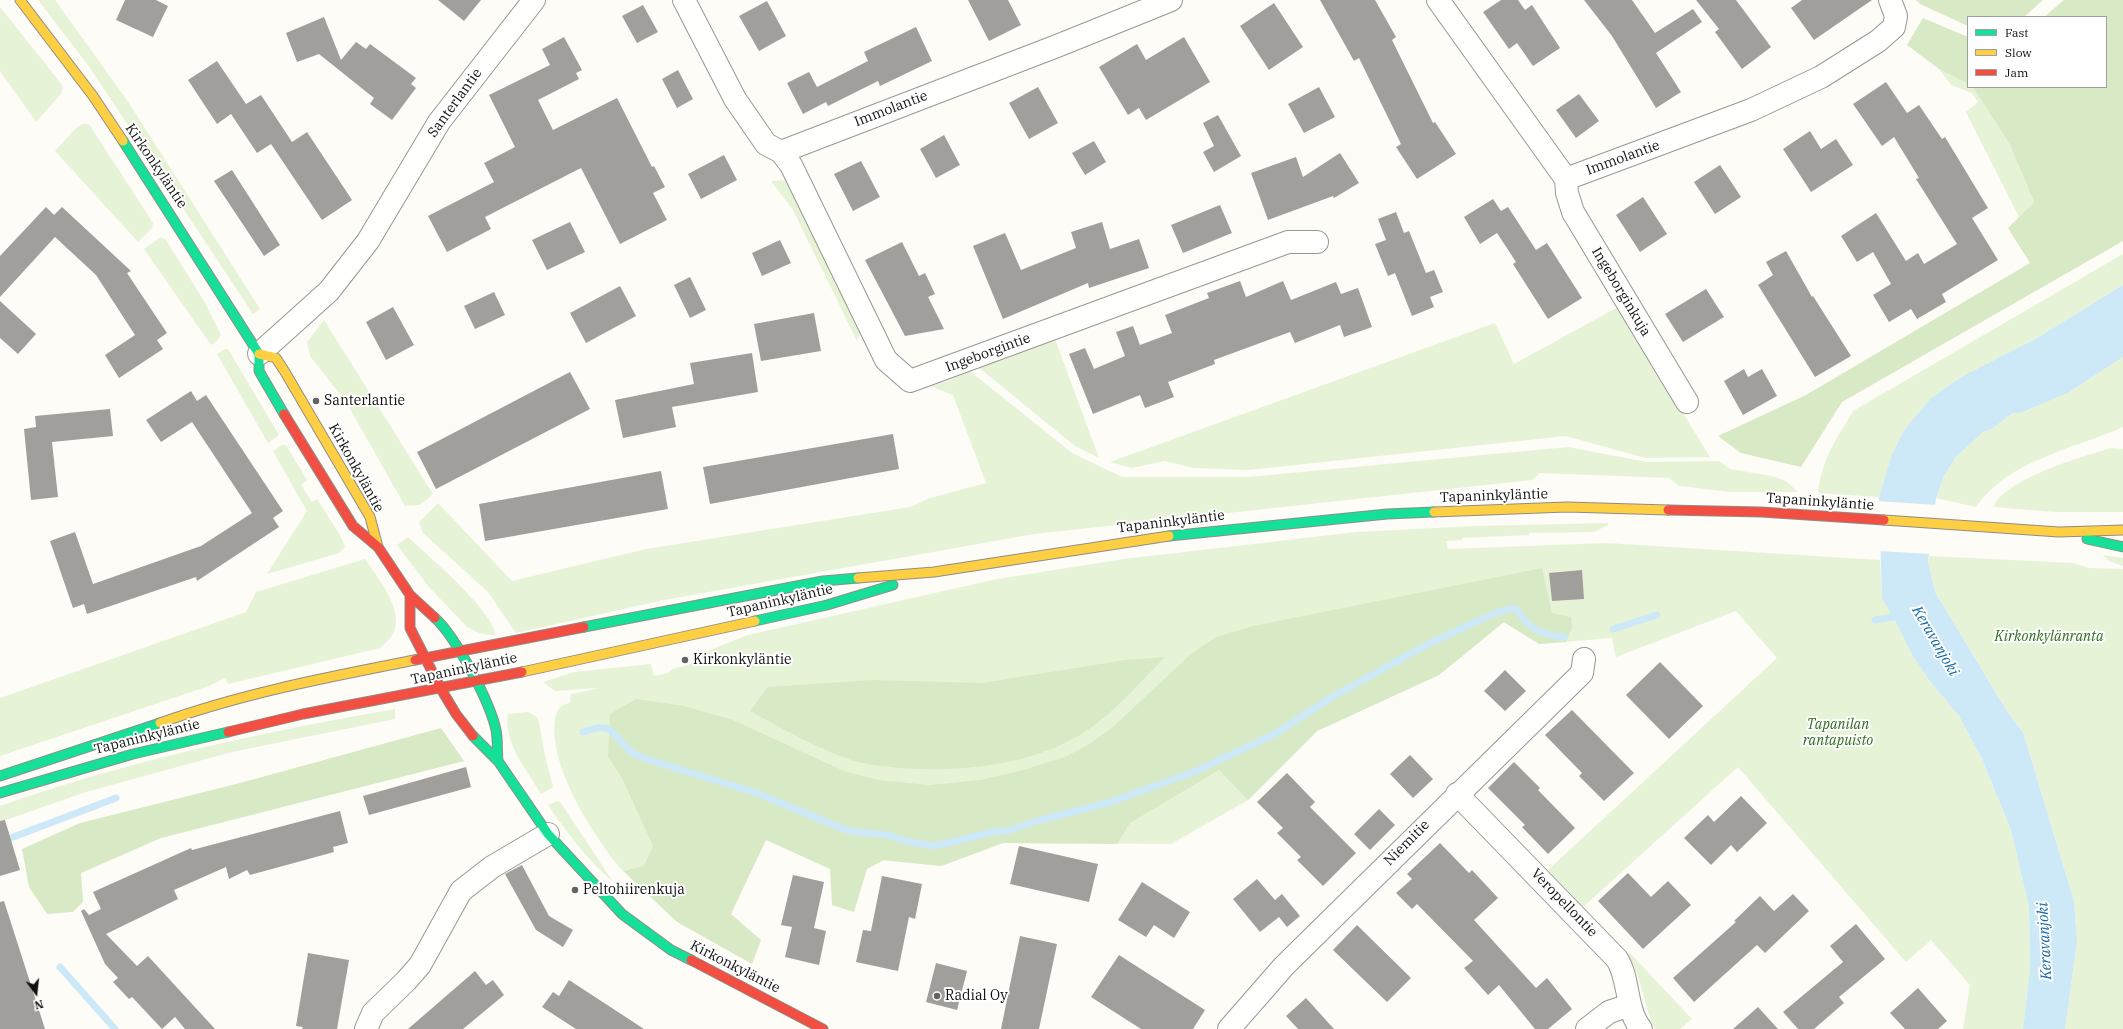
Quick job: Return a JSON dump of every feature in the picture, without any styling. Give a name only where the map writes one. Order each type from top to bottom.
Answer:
[{"type":"main road","name":"Kirkonkyläntie","points":[[20,0],[93,96],[178,225],[259,354],[259,371],[266,385],[353,526],[378,547],[410,595],[440,622],[460,651],[477,681],[496,730],[498,761]]},
{"type":"main road","name":"Kirkonkyläntie","points":[[259,354],[276,358],[285,372],[370,517],[378,547]]},
{"type":"main road","name":"Tapaninkyläntie","points":[[0,776],[194,712],[290,685],[823,581],[934,572],[1149,538],[1387,514],[1568,507],[1761,512],[2059,532],[2123,530]]},
{"type":"main road","name":"Tapaninkyläntie","points":[[2059,532],[2123,547]]},
{"type":"main road","name":"Tapaninkyläntie","points":[[0,793],[133,754],[272,721],[441,689],[826,605],[934,572]]},
{"type":"main road","name":"Kirkonkyläntie","points":[[410,595],[410,628],[424,659],[441,689],[473,736],[498,761],[548,834],[622,914],[671,950],[757,993],[823,1029]]},
{"type":"street","name":"Santerlantie","points":[[259,354],[329,291],[368,241],[439,122],[534,0]]},
{"type":"street","points":[[684,0],[735,99],[766,144],[781,152]]},
{"type":"street","name":"Immolantie","points":[[781,152],[1057,46],[1140,5],[1171,0]]},
{"type":"street","points":[[1438,0],[1566,179]]},
{"type":"street","name":"Immolantie","points":[[1566,179],[1751,110],[1821,77],[1878,41],[1894,27],[1896,16],[1890,0]]},
{"type":"street","name":"Ingeborgintie","points":[[781,152],[792,165],[886,360],[910,381],[1288,242],[1317,242]]},
{"type":"street","name":"Ingeborginkuja","points":[[1566,179],[1567,193],[1573,212],[1687,402]]},
{"type":"street","name":"Niemitie","points":[[1229,1029],[1284,966],[1582,673],[1584,659]]},
{"type":"street","name":"Veropellontie","points":[[1458,794],[1617,959],[1624,970],[1630,1005],[1636,1023],[1641,1029]]},
{"type":"street","points":[[366,1029],[373,1013],[406,982],[420,965],[461,891],[492,867],[548,834]]},
{"type":"street","points":[[1587,1029],[1609,1012],[1630,1005]]},
{"type":"green space","points":[[38,0],[55,0],[129,103],[260,309],[253,314],[88,65]]},
{"type":"green space","points":[[1916,0],[2043,0],[2025,16],[1967,16],[1967,26],[1920,4]]},
{"type":"green space","points":[[2064,0],[2123,0],[2123,241],[1842,402],[1801,467],[1741,453],[1718,436],[1806,395],[2030,263],[2008,228],[2034,202],[2010,145],[1974,88],[2107,88],[2107,16],[2045,16]]},
{"type":"green space","points":[[0,7],[63,86],[61,94],[36,122],[0,71]]},
{"type":"green space","points":[[1923,18],[1967,37],[1967,83],[1939,69],[1907,45]]},
{"type":"green space","points":[[1939,69],[1967,83],[1967,88],[1974,88],[2010,145],[2034,202],[2019,217],[1966,112],[1978,102],[1972,93],[1951,85]]},
{"type":"green space","points":[[82,124],[89,124],[153,223],[152,228],[138,242],[55,151],[76,128]]},
{"type":"green space","points":[[785,180],[796,190],[863,327],[857,341],[793,210],[771,181]]},
{"type":"green space","points":[[161,237],[166,240],[204,301],[221,335],[217,341],[211,345],[144,249]]},
{"type":"green space","points":[[2123,254],[2123,285],[2037,338],[1961,377],[1931,398],[1904,430],[1891,457],[1879,497],[1818,493],[1822,470],[1826,460],[1853,411]]},
{"type":"green space","points":[[1618,307],[1710,457],[1645,458],[1566,436],[1249,470],[1193,468],[1165,461],[1132,468],[1110,462],[1495,323],[1514,364]]},
{"type":"green space","points":[[324,320],[433,494],[420,505],[405,506],[346,402],[310,356],[307,342]]},
{"type":"green space","points":[[1055,339],[1099,458],[1075,446],[978,367]]},
{"type":"green space","points":[[225,349],[228,349],[279,435],[268,443],[217,354]]},
{"type":"green space","points":[[2123,357],[2123,427],[2043,458],[2024,467],[1989,491],[1976,507],[1936,498],[1944,476],[1955,458],[1983,432],[1992,429],[2011,414],[2023,412],[2068,393]]},
{"type":"green space","points":[[970,371],[1072,453],[1122,477],[1248,477],[1568,447],[1647,462],[1719,461],[1730,469],[1772,476],[1786,481],[1798,492],[1731,492],[1679,486],[1669,478],[1540,473],[1532,480],[1034,534],[664,600],[516,633],[488,592],[423,533],[419,522],[438,503],[512,581],[646,549],[910,507],[930,498],[986,483],[953,395],[930,386],[945,382]]},
{"type":"green space","points":[[282,445],[286,445],[307,480],[301,485],[312,502],[317,499],[340,535],[345,547],[339,553],[267,574],[307,511],[273,451]]},
{"type":"green space","points":[[2111,448],[2123,449],[2123,512],[2055,512],[1994,507],[2001,497],[2012,487],[2028,478],[2065,463]]},
{"type":"green space","name":"Tapanilan rantapuisto","points":[[1608,523],[1608,525],[1594,532],[1529,533],[1529,535],[1462,538],[1462,540],[1446,541],[1448,549],[1607,543],[1880,560],[1882,598],[1912,655],[1929,680],[1959,716],[1982,759],[2011,830],[2029,907],[2030,968],[2023,1029],[1963,1029],[1970,985],[1931,940],[1906,962],[1738,767],[1583,907],[1548,870],[1777,658],[1736,611],[1616,657],[1612,638],[1539,644],[1504,622],[1439,675],[1317,731],[1248,800],[1171,844],[1003,843],[941,866],[869,859],[757,813],[711,937],[629,869],[623,871],[611,857],[587,821],[566,779],[559,758],[555,738],[556,714],[561,706],[570,703],[571,694],[600,688],[555,691],[543,682],[574,672],[651,664],[654,676],[668,673],[672,669],[703,661],[702,653],[748,635],[997,579],[1124,559],[1356,532],[1475,526]]},
{"type":"green space","points":[[408,537],[472,598],[484,612],[492,625],[496,636],[479,633],[467,627],[429,587],[397,545]]},
{"type":"green space","points":[[2103,555],[2123,558],[2123,566],[2109,561]]},
{"type":"green space","name":"Kirkonkylänranta","points":[[1929,556],[2073,563],[2089,568],[2123,569],[2123,1029],[2065,1029],[2077,942],[2074,901],[2023,732],[2008,713],[1935,592],[1928,562]]},
{"type":"green space","points":[[365,559],[389,596],[394,607],[396,618],[395,628],[391,637],[380,648],[228,684],[225,678],[209,686],[0,756],[0,698],[246,612],[256,592]]},
{"type":"green space","points":[[1542,568],[1552,613],[1571,617],[1572,628],[1566,642],[1539,644],[1504,622],[1439,675],[1317,731],[1248,800],[1219,770],[1130,823],[1117,844],[1003,843],[941,866],[884,860],[867,869],[854,912],[832,905],[830,869],[766,840],[731,914],[761,940],[752,964],[677,922],[623,871],[644,866],[653,846],[622,778],[608,757],[610,714],[636,699],[684,706],[733,720],[844,771],[878,780],[929,785],[980,780],[1023,770],[1065,757],[1091,743],[1114,726],[1192,653],[1216,637],[1253,626]]},
{"type":"green space","points":[[1165,657],[1114,709],[1096,724],[1075,738],[1052,749],[1027,757],[975,767],[949,769],[899,768],[857,762],[812,744],[750,711],[768,687],[872,680],[982,683],[1125,660]]},
{"type":"green space","points":[[395,709],[395,719],[232,752],[86,792],[0,822],[0,806],[97,775],[196,749],[245,738]]},
{"type":"green space","points":[[528,712],[537,717],[539,722],[545,756],[553,787],[541,794],[513,746],[507,725],[508,714]]},
{"type":"green space","points":[[441,728],[464,761],[161,838],[81,873],[83,902],[73,912],[47,914],[29,887],[22,849],[80,823],[240,783]]},
{"type":"green space","points":[[558,801],[561,803],[613,882],[578,845],[548,805]]},
{"type":"green space","points":[[1630,953],[1692,1019],[1680,1029],[1655,1029],[1636,972],[1627,955]]},
{"type":"water","name":"Keravanjoki","points":[[2123,285],[2123,357],[2068,393],[2023,412],[2011,414],[1992,429],[1983,432],[1955,458],[1944,476],[1936,498],[1928,562],[1935,592],[2008,713],[2023,732],[2074,901],[2077,942],[2065,1029],[2023,1029],[2030,968],[2029,907],[2011,830],[1982,759],[1959,716],[1929,680],[1912,655],[1882,598],[1879,497],[1891,457],[1904,430],[1931,398],[1961,377],[2037,338]]},
{"type":"pier","points":[[1877,501],[1937,505],[1931,554],[1878,551]]},
{"type":"building","points":[[125,0],[156,0],[168,6],[153,37],[116,20]]},
{"type":"building","points":[[438,0],[481,0],[464,21]]},
{"type":"building","points":[[968,0],[1008,0],[1021,25],[989,41]]},
{"type":"building","points":[[1320,0],[1375,0],[1396,37],[1392,40],[1433,123],[1435,122],[1456,154],[1417,179],[1396,147],[1401,144],[1359,58],[1354,61]]},
{"type":"building","points":[[1501,0],[1518,0],[1525,10],[1532,5],[1560,48],[1533,66],[1517,43],[1509,49],[1483,12]]},
{"type":"building","points":[[1584,0],[1632,0],[1655,33],[1693,9],[1702,22],[1656,53],[1681,92],[1656,108],[1612,36]]},
{"type":"building","points":[[1696,0],[1736,0],[1771,47],[1742,69],[1715,32],[1719,29]]},
{"type":"building","points":[[1802,0],[1872,0],[1814,40],[1791,8]]},
{"type":"building","points":[[767,1],[786,36],[759,51],[739,16]]},
{"type":"building","points":[[1274,3],[1303,47],[1269,70],[1240,26]]},
{"type":"building","points":[[643,5],[658,32],[637,43],[622,16]]},
{"type":"building","points":[[324,17],[341,60],[356,42],[366,49],[370,44],[416,78],[411,84],[416,88],[392,120],[370,104],[374,98],[319,54],[297,62],[286,33]]},
{"type":"building","points":[[916,27],[932,61],[880,86],[878,81],[828,106],[826,102],[803,114],[787,83],[809,72],[817,87],[868,61],[864,52]]},
{"type":"building","points":[[564,37],[582,70],[576,73],[579,79],[538,100],[553,130],[617,98],[652,167],[654,166],[665,187],[653,193],[667,220],[620,244],[581,168],[485,217],[491,229],[447,252],[428,216],[494,182],[484,163],[515,147],[489,95],[550,65],[542,49]]},
{"type":"building","points":[[1184,37],[1210,82],[1146,120],[1139,108],[1128,115],[1099,67],[1137,44],[1146,60]]},
{"type":"building","points":[[217,61],[246,104],[261,95],[292,142],[307,132],[352,200],[322,220],[271,144],[257,153],[231,114],[217,124],[188,80]]},
{"type":"building","points":[[678,70],[693,99],[677,108],[662,79]]},
{"type":"building","points":[[1886,82],[1907,113],[1919,105],[1942,139],[1945,137],[1988,208],[1972,218],[1998,260],[1942,294],[1946,302],[1917,319],[1911,309],[1889,322],[1873,295],[1891,284],[1873,252],[1857,262],[1841,236],[1876,213],[1906,261],[1918,253],[1924,264],[1957,244],[1916,179],[1919,178],[1894,137],[1882,146],[1853,104]]},
{"type":"building","points":[[1038,87],[1058,123],[1029,139],[1009,103]]},
{"type":"building","points":[[1319,87],[1335,117],[1304,133],[1288,104]]},
{"type":"building","points":[[1579,94],[1599,121],[1576,138],[1556,110]]},
{"type":"building","points":[[1218,115],[1241,156],[1214,172],[1203,152],[1214,146],[1203,123]]},
{"type":"building","points":[[1810,131],[1821,149],[1836,139],[1853,165],[1811,192],[1783,149]]},
{"type":"building","points":[[944,135],[960,165],[936,178],[920,149]]},
{"type":"building","points":[[1094,141],[1106,162],[1085,175],[1072,153]]},
{"type":"building","points":[[1340,153],[1359,183],[1334,198],[1333,196],[1268,220],[1251,173],[1296,157],[1303,177]]},
{"type":"building","points":[[724,155],[737,180],[701,199],[688,174]]},
{"type":"building","points":[[861,161],[880,197],[853,211],[834,174]]},
{"type":"building","points":[[1720,165],[1741,197],[1715,214],[1694,182]]},
{"type":"building","points":[[232,170],[280,245],[264,256],[214,181]]},
{"type":"building","points":[[1643,197],[1667,234],[1640,252],[1616,215]]},
{"type":"building","points":[[1493,199],[1501,211],[1508,207],[1536,250],[1547,243],[1582,298],[1548,319],[1513,264],[1516,262],[1497,233],[1480,244],[1464,217]]},
{"type":"building","points":[[1220,205],[1232,233],[1183,253],[1171,225]]},
{"type":"building","points":[[46,207],[54,215],[62,207],[131,271],[127,273],[167,333],[157,340],[163,349],[119,378],[105,355],[135,335],[96,275],[55,237],[0,297],[0,256]]},
{"type":"building","points":[[1396,212],[1404,233],[1409,231],[1426,273],[1434,270],[1443,292],[1430,297],[1434,307],[1412,316],[1395,273],[1388,276],[1375,244],[1386,240],[1378,219]]},
{"type":"building","points":[[570,222],[585,252],[547,270],[532,240]]},
{"type":"building","points":[[1102,222],[1110,249],[1139,239],[1149,268],[1089,288],[1088,283],[1003,319],[973,246],[1005,233],[1021,270],[1076,248],[1071,232]]},
{"type":"building","points":[[780,240],[791,263],[762,276],[752,253]]},
{"type":"building","points":[[902,242],[919,276],[925,273],[935,294],[928,297],[944,329],[905,336],[865,260]]},
{"type":"building","points":[[1786,251],[1812,297],[1813,296],[1851,356],[1815,377],[1758,285],[1773,275],[1766,262]]},
{"type":"building","points":[[690,277],[706,310],[690,318],[674,285]]},
{"type":"building","points":[[1240,281],[1246,297],[1283,281],[1291,300],[1336,282],[1341,294],[1358,288],[1372,327],[1344,337],[1340,325],[1295,343],[1290,332],[1214,360],[1215,364],[1168,382],[1174,397],[1145,408],[1140,395],[1093,414],[1069,354],[1085,348],[1094,369],[1125,356],[1116,332],[1133,326],[1140,345],[1172,333],[1165,315],[1209,298],[1207,293]]},
{"type":"building","points":[[620,286],[636,316],[586,343],[570,313]]},
{"type":"building","points":[[1706,289],[1724,317],[1683,342],[1665,314]]},
{"type":"building","points":[[494,292],[505,315],[475,329],[464,306]]},
{"type":"building","points":[[0,301],[36,334],[18,354],[0,338]]},
{"type":"building","points":[[393,307],[414,345],[386,360],[366,322]]},
{"type":"building","points":[[814,313],[821,351],[761,361],[754,324]]},
{"type":"building","points":[[752,353],[758,392],[672,407],[676,427],[623,438],[615,400],[694,384],[690,363]]},
{"type":"building","points":[[1744,369],[1748,377],[1762,369],[1777,396],[1743,415],[1724,381]]},
{"type":"building","points":[[570,372],[590,409],[436,489],[417,452]]},
{"type":"building","points":[[191,391],[197,401],[206,395],[283,511],[273,518],[279,527],[197,581],[196,577],[87,614],[84,604],[73,608],[50,541],[75,532],[93,584],[201,546],[252,513],[192,422],[161,442],[146,420]]},
{"type":"building","points":[[110,409],[113,436],[52,442],[58,497],[31,500],[24,429],[36,427],[35,416]]},
{"type":"building","points":[[893,434],[899,469],[710,504],[703,467]]},
{"type":"building","points":[[661,471],[668,509],[485,541],[479,504]]},
{"type":"building","points":[[1582,570],[1584,599],[1552,601],[1549,573]]},
{"type":"building","points":[[1660,662],[1703,706],[1669,739],[1626,695]]},
{"type":"building","points":[[1505,670],[1526,691],[1505,711],[1484,691]]},
{"type":"building","points":[[1572,710],[1634,773],[1604,801],[1579,776],[1582,773],[1545,735]]},
{"type":"building","points":[[1410,755],[1433,779],[1413,798],[1390,774]]},
{"type":"building","points":[[1514,762],[1540,788],[1538,790],[1575,828],[1548,854],[1522,827],[1525,825],[1488,788]]},
{"type":"building","points":[[466,767],[471,787],[369,815],[363,796]]},
{"type":"building","points":[[1287,773],[1315,802],[1310,807],[1356,853],[1323,886],[1297,860],[1301,857],[1277,833],[1283,828],[1257,802]]},
{"type":"building","points":[[1741,796],[1767,823],[1737,852],[1731,845],[1711,865],[1684,838],[1708,815],[1714,822]]},
{"type":"building","points":[[1379,809],[1395,825],[1370,850],[1354,834]]},
{"type":"building","points":[[340,811],[348,843],[333,847],[334,852],[250,875],[247,870],[229,879],[226,867],[174,890],[178,899],[106,934],[137,966],[148,956],[215,1029],[185,1029],[175,1017],[162,1029],[132,997],[129,999],[113,982],[118,978],[105,964],[81,911],[84,909],[89,915],[101,909],[93,892],[191,848],[192,850]]},
{"type":"building","points":[[5,820],[20,870],[0,876],[0,821]]},
{"type":"building","points":[[1440,843],[1469,873],[1472,870],[1498,898],[1474,920],[1536,988],[1547,978],[1572,1009],[1548,1029],[1535,1029],[1499,985],[1488,995],[1464,968],[1473,961],[1417,904],[1412,909],[1396,893],[1412,879],[1407,874]]},
{"type":"building","points":[[1019,846],[1098,864],[1089,902],[1010,884]]},
{"type":"building","points":[[522,865],[549,916],[573,930],[563,947],[536,930],[505,874]]},
{"type":"building","points":[[1628,873],[1651,897],[1668,881],[1691,905],[1643,949],[1598,901]]},
{"type":"building","points":[[793,875],[824,882],[814,928],[826,931],[819,965],[785,957],[792,927],[781,925]]},
{"type":"building","points":[[882,876],[922,884],[915,919],[909,917],[898,971],[856,962],[863,930],[871,931]]},
{"type":"building","points":[[1257,879],[1275,900],[1282,894],[1300,916],[1287,927],[1279,917],[1260,932],[1233,899]]},
{"type":"building","points":[[1142,882],[1190,912],[1174,938],[1154,925],[1146,937],[1118,920]]},
{"type":"building","points":[[1793,894],[1809,911],[1765,953],[1757,945],[1694,1002],[1673,978],[1736,922],[1734,921],[1760,896],[1774,911]]},
{"type":"building","points":[[4,901],[45,1029],[0,1029],[0,902]]},
{"type":"building","points":[[1856,924],[1885,959],[1839,997],[1844,1003],[1814,1029],[1798,1029],[1783,1012],[1843,962],[1830,946]]},
{"type":"building","points":[[1357,925],[1411,978],[1387,1002],[1333,950]]},
{"type":"building","points":[[1020,936],[1057,944],[1039,1029],[1001,1029]]},
{"type":"building","points":[[308,953],[349,960],[337,1029],[302,1029],[303,1027],[296,1026]]},
{"type":"building","points":[[1119,955],[1205,1010],[1193,1029],[1141,1029],[1091,997]]},
{"type":"building","points":[[936,963],[967,971],[957,1010],[926,1002]]},
{"type":"building","points":[[475,971],[486,985],[493,980],[504,995],[463,1029],[408,1029]]},
{"type":"building","points":[[569,980],[644,1029],[576,1029],[542,1007],[553,992],[559,996]]},
{"type":"building","points":[[1918,988],[1947,1021],[1938,1029],[1905,1029],[1890,1013]]},
{"type":"building","points":[[1306,998],[1334,1029],[1298,1029],[1286,1016]]},
{"type":"building","points":[[1758,1007],[1778,1029],[1733,1029]]},
{"type":"waterway","points":[[583,732],[593,729],[606,728],[614,733],[631,751],[646,759],[757,793],[848,831],[887,835],[910,842],[931,846],[992,832],[1007,831],[1037,821],[1111,802],[1196,771],[1275,734],[1332,697],[1430,643],[1502,611],[1517,609],[1526,622],[1536,630],[1549,635],[1564,637]]},
{"type":"waterway","points":[[1613,629],[1657,615]]},
{"type":"waterway","points":[[1875,620],[1893,617]]},
{"type":"waterway","points":[[0,842],[116,798]]},
{"type":"waterway","points":[[60,967],[115,1029]]},
{"type":"traffic: fast","points":[[123,141],[259,354],[259,371],[284,414]]},
{"type":"traffic: fast","points":[[1169,536],[1387,514],[1434,512]]},
{"type":"traffic: fast","points":[[2087,539],[2123,547]]},
{"type":"traffic: fast","points":[[584,627],[823,581],[858,578]]},
{"type":"traffic: fast","points":[[755,621],[827,605],[893,585]]},
{"type":"traffic: fast","points":[[435,618],[453,640],[480,687],[493,718],[496,730],[498,761]]},
{"type":"traffic: fast","points":[[0,776],[160,723]]},
{"type":"traffic: fast","points":[[0,793],[133,754],[228,732]]},
{"type":"traffic: fast","points":[[473,736],[498,761],[548,834],[622,914],[671,950],[691,960]]},
{"type":"traffic: slow","points":[[20,0],[93,96],[123,141]]},
{"type":"traffic: slow","points":[[259,354],[276,358],[285,372],[370,517],[378,547]]},
{"type":"traffic: slow","points":[[1434,512],[1567,507],[1668,510]]},
{"type":"traffic: slow","points":[[1884,520],[2059,532],[2123,530]]},
{"type":"traffic: slow","points":[[858,578],[934,572],[1169,536]]},
{"type":"traffic: slow","points":[[522,672],[755,621]]},
{"type":"traffic: slow","points":[[160,723],[191,712],[254,694],[318,679],[415,660]]},
{"type":"traffic: jam","points":[[284,414],[353,526],[378,547],[410,595],[435,618]]},
{"type":"traffic: jam","points":[[1668,510],[1761,512],[1884,520]]},
{"type":"traffic: jam","points":[[410,595],[410,628],[441,689],[456,714],[473,736]]},
{"type":"traffic: jam","points":[[415,660],[584,627]]},
{"type":"traffic: jam","points":[[228,732],[303,714],[522,672]]},
{"type":"traffic: jam","points":[[691,960],[823,1029]]},
{"type":"place","name":"Santerlantie","points":[[316,401]]},
{"type":"place","name":"Kirkonkyläntie","points":[[685,660]]},
{"type":"place","name":"Peltohiirenkuja","points":[[575,890]]},
{"type":"place","name":"Radial Oy","points":[[937,996]]}]
